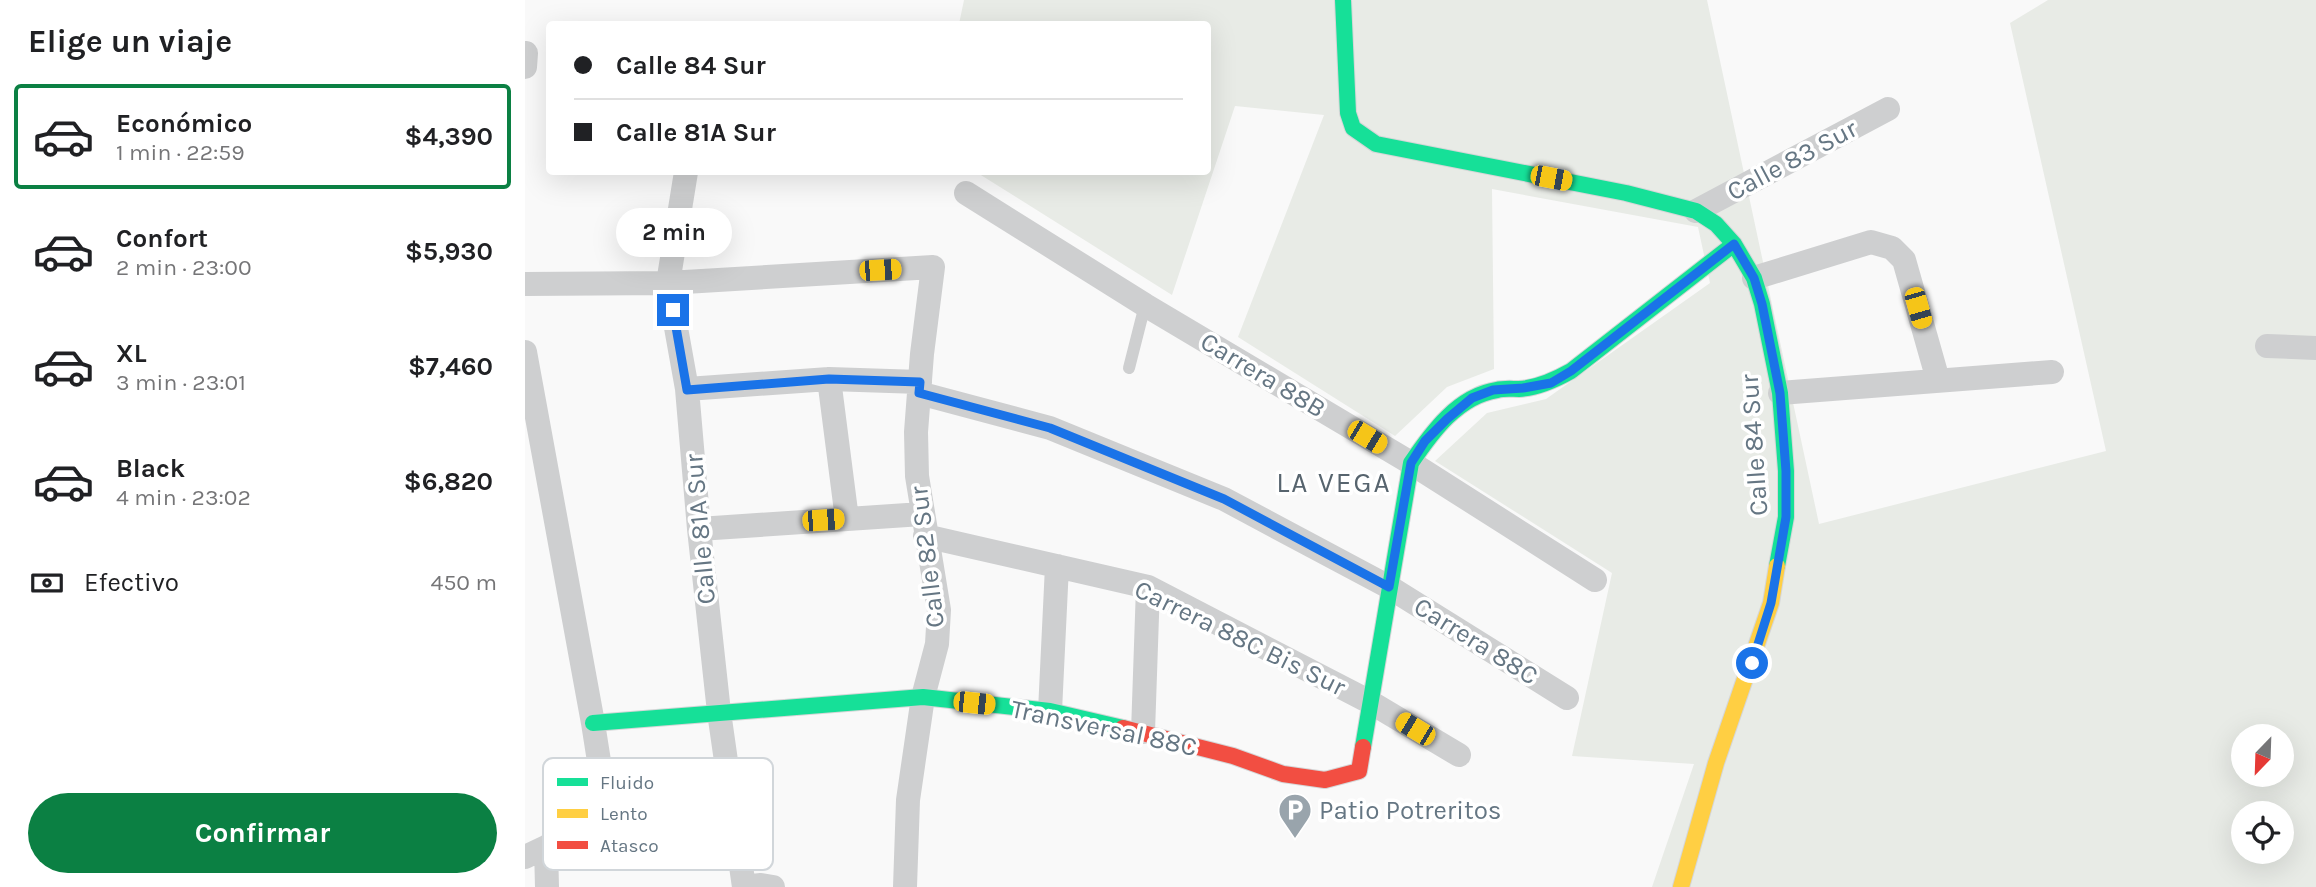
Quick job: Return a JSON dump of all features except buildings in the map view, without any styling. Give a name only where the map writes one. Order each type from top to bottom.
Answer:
[{"type":"street","points":[[1343,0],[1348,113],[1353,128],[1376,144],[1626,193],[1696,211]]},
{"type":"street","points":[[525,67],[526,53]]},
{"type":"street","name":"Calle 83 Sur","points":[[1696,211],[1888,109]]},
{"type":"street","name":"Calle 81A Sur","points":[[686,175],[668,283],[687,390],[699,529],[726,758]]},
{"type":"street","name":"Carrera 88B","points":[[966,193],[1145,305],[1411,463],[1595,580]]},
{"type":"street","name":"Calle 84 Sur","points":[[1681,887],[1716,762],[1771,603],[1786,517],[1786,471],[1780,393],[1762,304],[1754,278],[1734,244],[1716,224],[1696,211]]},
{"type":"street","points":[[1754,278],[1871,242],[1892,248],[1904,260],[1938,380]]},
{"type":"street","name":"Calle 83 Sur","points":[[1359,771],[1411,463],[1425,441],[1472,398],[1493,390],[1551,383],[1571,371],[1734,244]]},
{"type":"street","name":"Calle 82 Sur","points":[[668,283],[933,267],[916,432],[916,476],[939,610],[937,644],[923,697],[908,800],[905,887]]},
{"type":"street","points":[[525,284],[668,283]]},
{"type":"street","points":[[2267,346],[2316,348]]},
{"type":"street","points":[[525,352],[599,758]]},
{"type":"street","points":[[1780,393],[2052,372]]},
{"type":"street","points":[[829,379],[848,519]]},
{"type":"street","name":"Carrera 88C","points":[[687,390],[829,379],[920,387],[1050,428],[1224,499],[1389,587],[1567,698]]},
{"type":"street","name":"Carrera 88C Bis Sur","points":[[699,529],[848,519],[923,525],[1057,566],[1148,587],[1370,702],[1459,755]]},
{"type":"street","points":[[1050,711],[1057,566]]},
{"type":"street","points":[[1143,732],[1148,587]]},
{"type":"street","name":"Transversal 88C","points":[[593,723],[923,697],[1050,711],[1233,756],[1283,774],[1325,780],[1359,771]]},
{"type":"street","points":[[536,852],[547,887]]},
{"type":"street","points":[[744,887],[761,884],[773,887]]},
{"type":"lane","points":[[1129,368],[1145,305]]},
{"type":"shaded area","points":[[964,0],[1707,0],[1819,524],[2106,451],[2010,23],[2048,0],[2316,0],[2316,887],[1652,887],[1694,764],[1572,756],[1612,573],[1435,461],[1487,413],[1546,399],[1710,283],[1698,227],[1492,189],[1494,369],[1447,387],[1395,436],[1238,337],[1324,115],[1235,106],[1172,295],[981,175],[1211,175],[1211,21],[960,21]]},
{"type":"traffic: fast","points":[[1343,0],[1348,113],[1353,128],[1376,144],[1626,193],[1696,211],[1716,224],[1734,244],[1754,278],[1780,393],[1786,471],[1786,517],[1777,566]]},
{"type":"traffic: fast","points":[[1363,747],[1411,463],[1428,439],[1447,417],[1470,400],[1500,389],[1540,385],[1571,371],[1734,244]]},
{"type":"traffic: fast","points":[[593,723],[923,697],[1050,711],[1123,728]]},
{"type":"traffic: slow","points":[[1681,887],[1716,763],[1771,603],[1777,566]]},
{"type":"traffic: jam","points":[[1123,728],[1233,756],[1283,774],[1325,780],[1359,771],[1363,747]]},
{"type":"place","name":"Patio Potreritos","points":[[1295,840]]},
{"type":"district","name":"LA VEGA","points":[[1334,482]]},
{"type":"route","points":[[673,310],[687,390],[829,379],[920,382],[919,393],[1050,428],[1224,499],[1389,587],[1411,463],[1425,441],[1447,419],[1472,398],[1493,390],[1551,383],[1571,371],[1734,244],[1754,278],[1762,304],[1780,393],[1786,471],[1786,517],[1771,603],[1752,663]]}]
